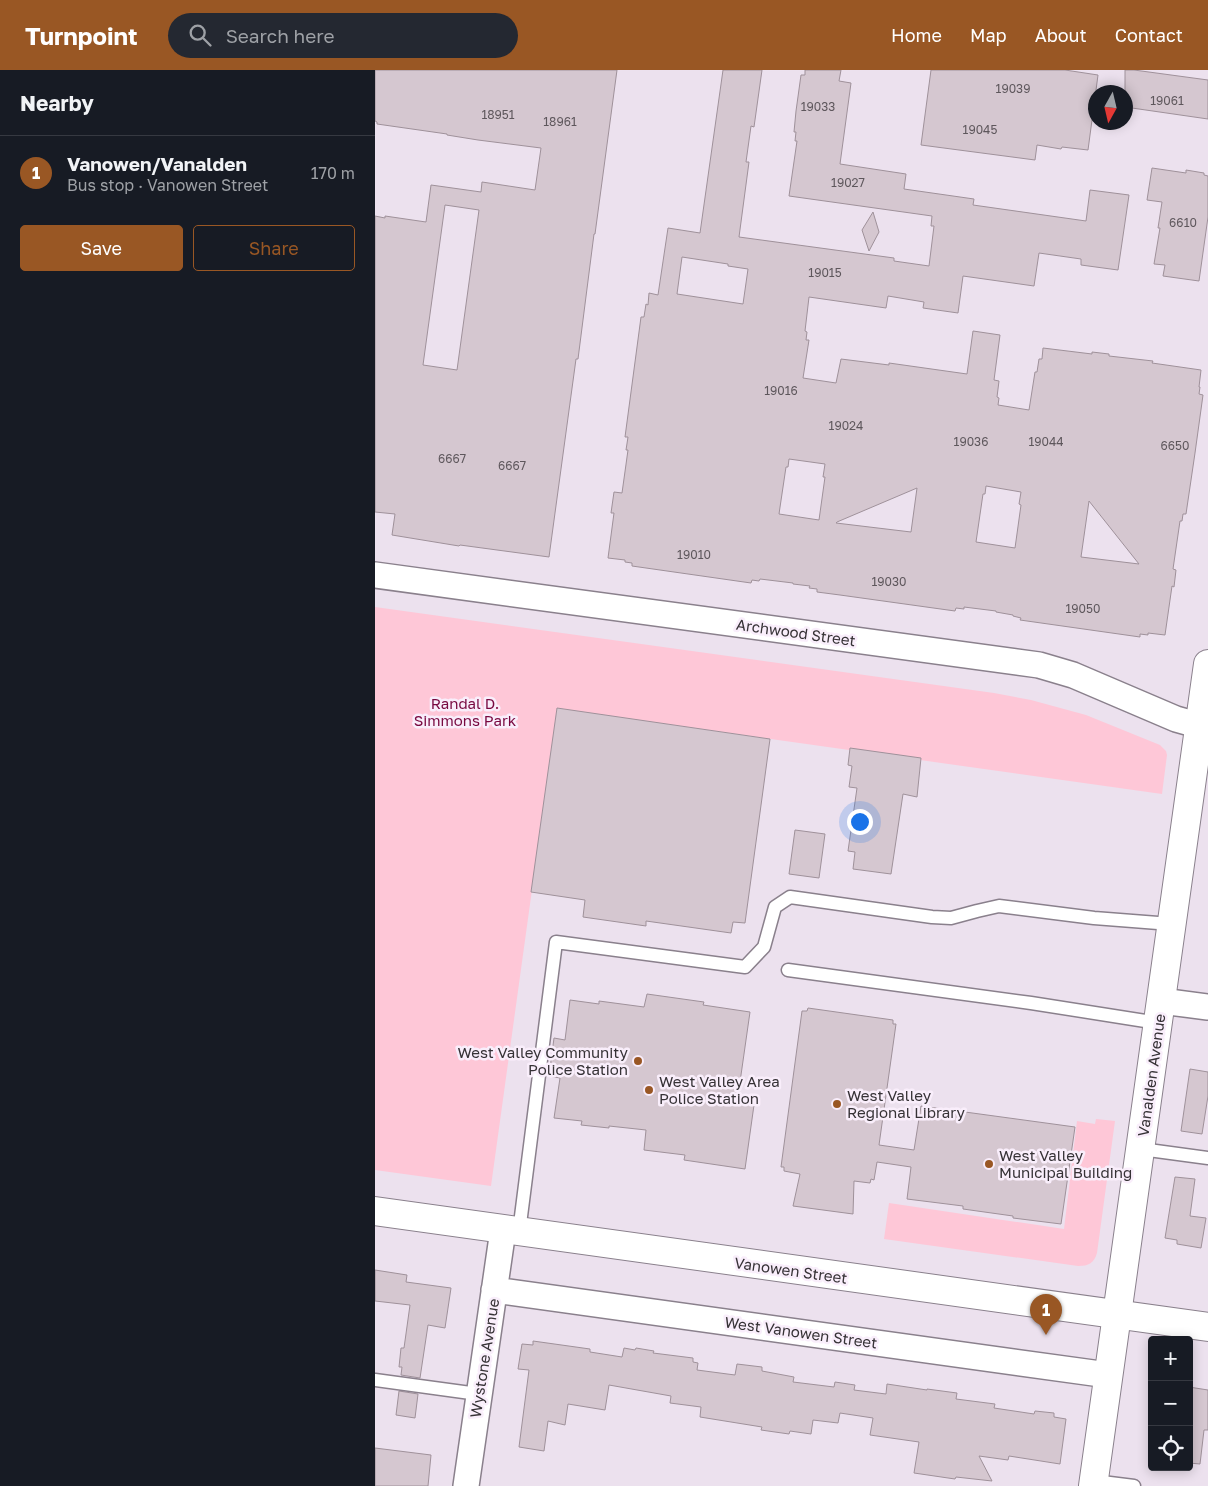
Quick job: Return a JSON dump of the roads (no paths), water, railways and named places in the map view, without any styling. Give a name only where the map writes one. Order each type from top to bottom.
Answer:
[{"type":"main road","name":"Vanalden Avenue","points":[[1094,1484],[1171,924],[1204,727],[1208,664]]},
{"type":"main road","name":"Vanowen Street","points":[[375,1212],[1208,1327]]},
{"type":"street","name":"Archwood Street","points":[[375,574],[1039,665],[1073,676],[1172,717],[1204,727]]},
{"type":"street","points":[[1160,1012],[1208,1008]]},
{"type":"street","name":"Wystone Avenue","points":[[466,1486],[478,1394],[495,1290],[511,1231]]},
{"type":"street","name":"West Vanowen Street","points":[[495,1290],[1108,1376]]},
{"type":"lane","points":[[511,1231],[556,942],[745,967],[764,947],[775,907],[790,897],[931,917],[951,918],[999,906],[1094,918],[1171,924]]},
{"type":"lane","points":[[788,970],[1031,1003],[1160,1012]]},
{"type":"lane","points":[[1141,1149],[1208,1158]]},
{"type":"lane","points":[[375,1380],[478,1394]]},
{"type":"lane","points":[[1094,1484],[1134,1486]]},
{"type":"place","name":"West Valley Community Police Station","points":[[638,1061]]},
{"type":"place","name":"West Valley Area Police Station","points":[[649,1090]]},
{"type":"place","name":"West Valley Regional Library","points":[[837,1104]]},
{"type":"place","name":"West Valley Municipal Building","points":[[989,1164]]},
{"type":"place","name":"Vanowen/Vanalden","points":[[1046,1335]]},
{"type":"park label","name":"Randal D. Simmons Park","points":[[465,712]]}]
